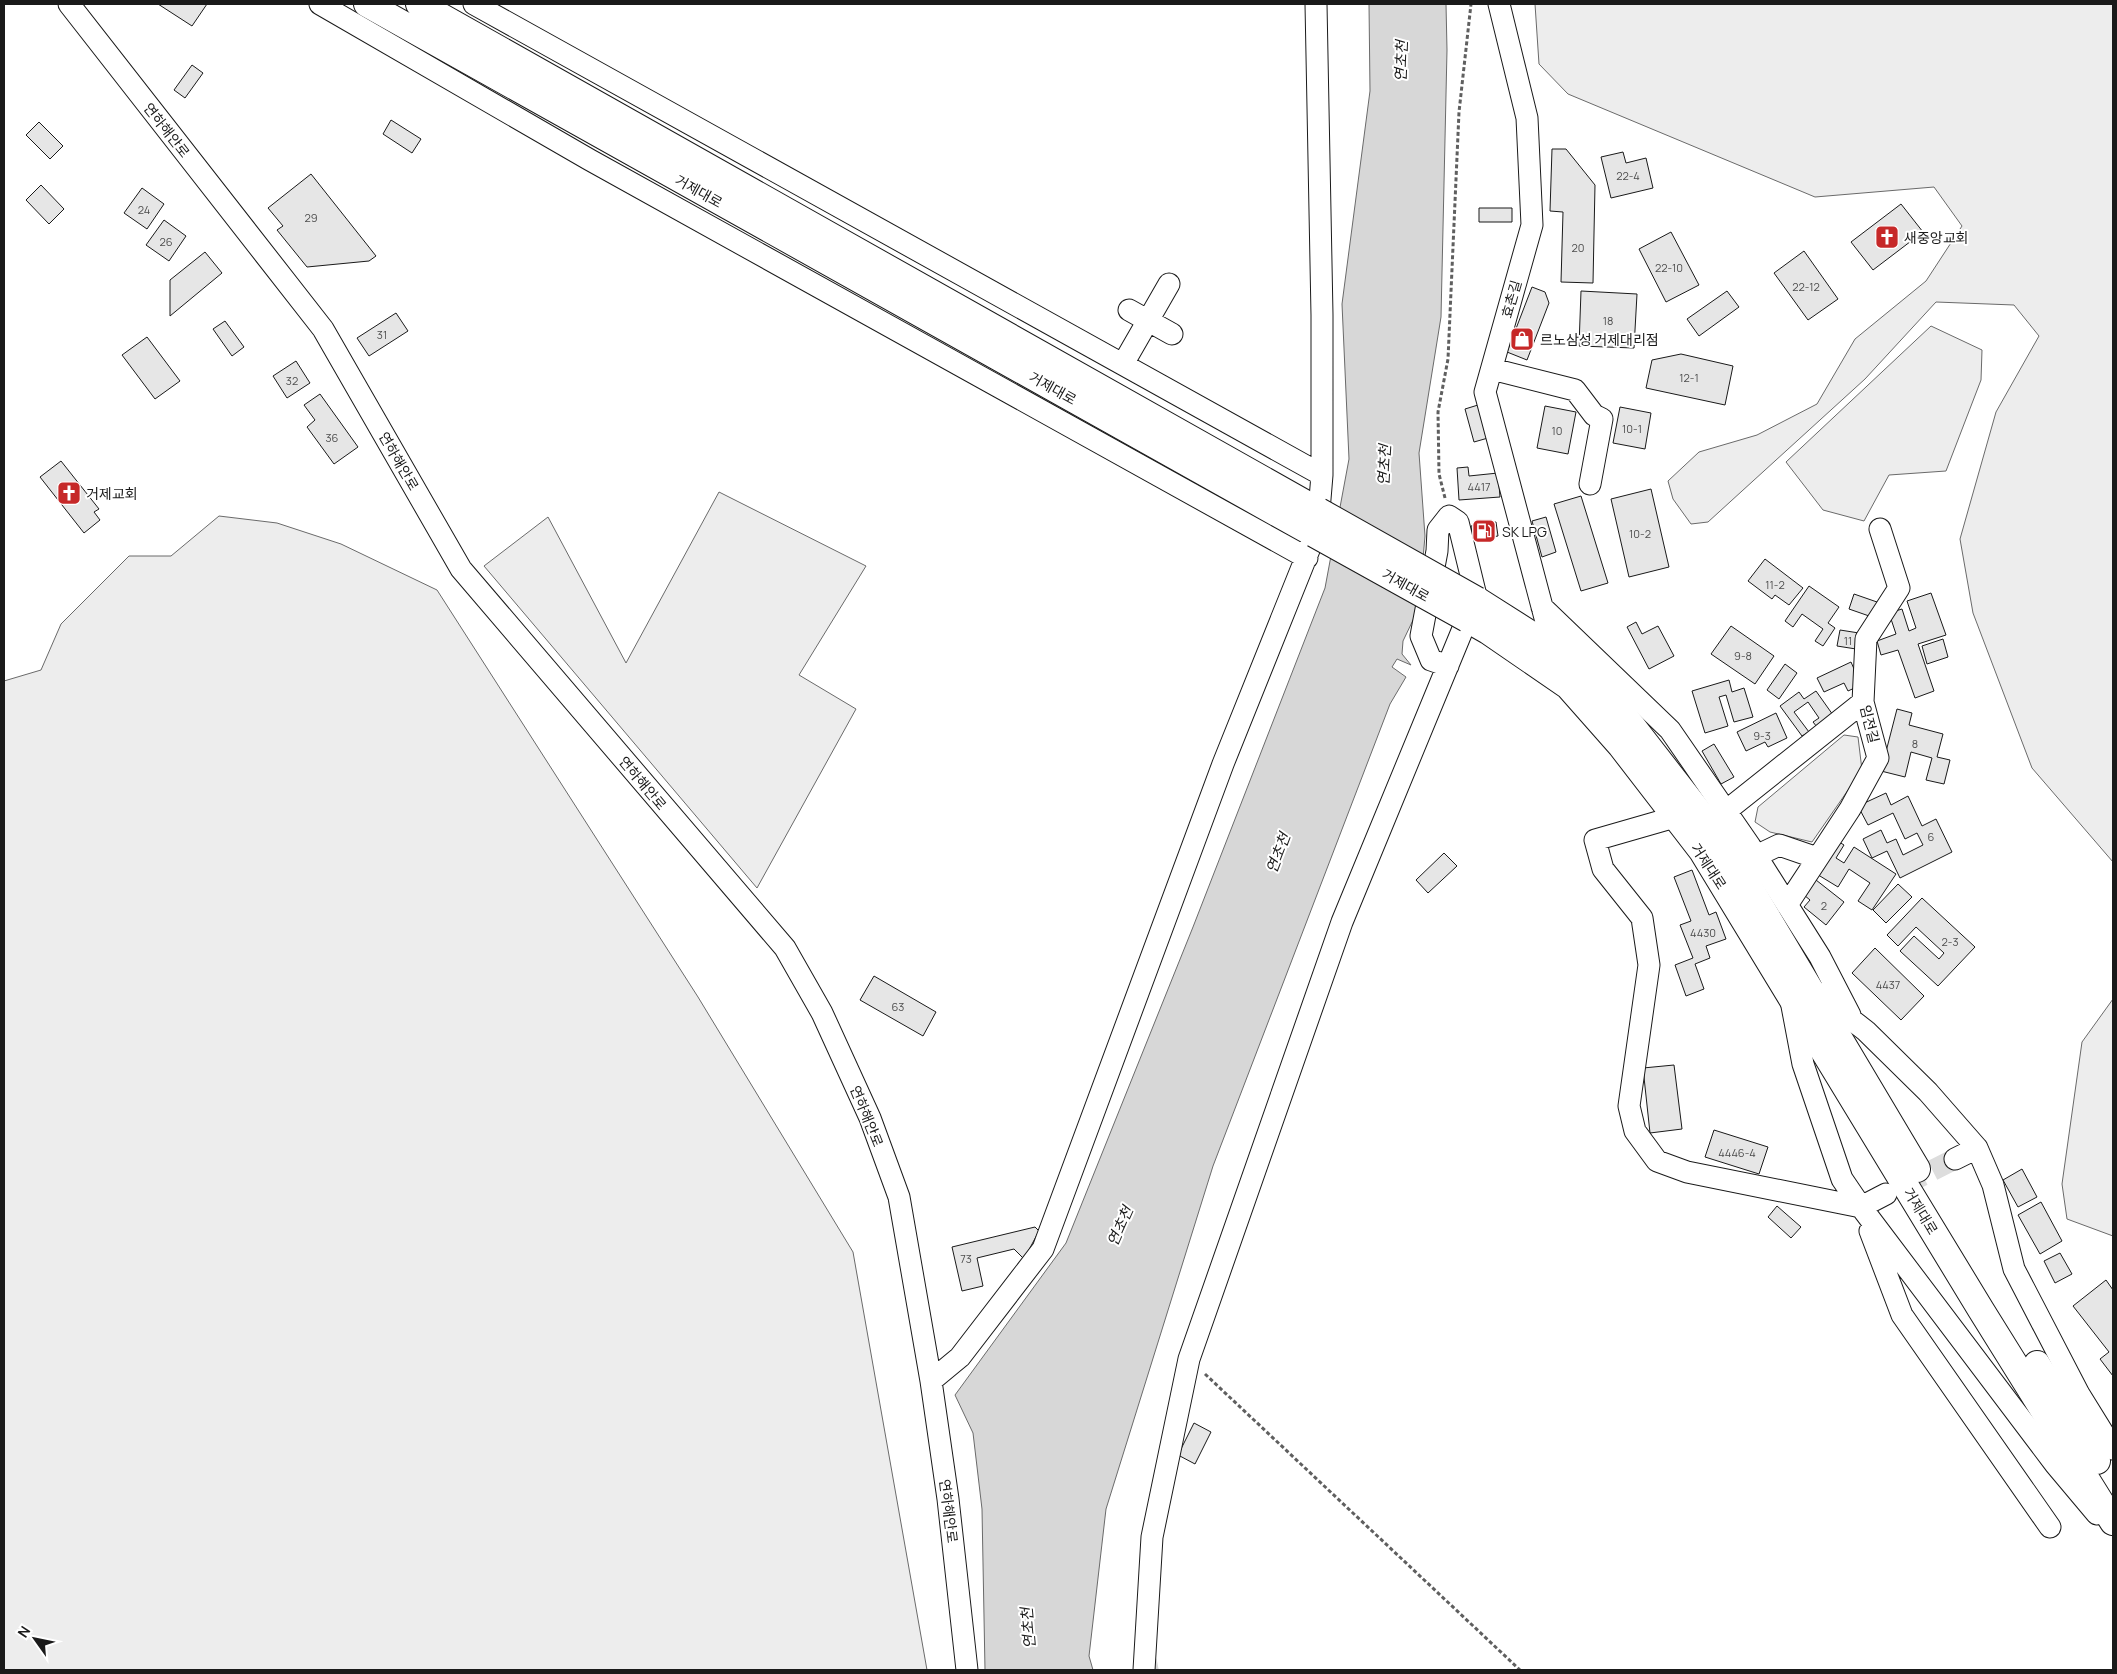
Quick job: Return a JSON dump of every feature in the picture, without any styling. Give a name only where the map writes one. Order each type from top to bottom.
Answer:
[{"type":"main road","name":"거제대로","points":[[367,4],[1314,534],[1553,648],[1576,663],[1633,727],[1723,843],[1798,991],[2113,1522]]},
{"type":"main road","name":"거제대로","points":[[419,4],[1314,534]]},
{"type":"main road","name":"거제대로","points":[[1472,610],[1488,631],[1568,686],[1621,746],[1702,851],[1798,991],[2074,1422],[2113,1490]]},
{"type":"street","name":"연하해안로","points":[[69,4],[322,329],[462,569],[785,948],[822,1013],[866,1110],[899,1197],[931,1381],[948,1498],[967,1670]]},
{"type":"street","points":[[320,4],[598,165],[1314,534]]},
{"type":"street","points":[[474,4],[1322,475]]},
{"type":"street","points":[[931,1381],[960,1357],[1043,1249],[1223,764],[1314,534],[1322,475],[1322,315],[1316,4]]},
{"type":"street","name":"효촌길","points":[[1499,4],[1527,118],[1532,225],[1486,392],[1553,648]]},
{"type":"street","points":[[1122,364],[1169,284]]},
{"type":"street","points":[[1129,310],[1172,334]]},
{"type":"street","points":[[1492,369],[1575,390],[1594,415],[1602,418],[1590,484]]},
{"type":"street","points":[[1144,1670],[1152,1537],[1189,1359],[1342,922],[1472,610],[1458,522],[1449,516],[1438,530],[1421,636],[1431,660],[1448,666]]},
{"type":"street","name":"임전길","points":[[1787,905],[1850,809],[1878,758],[1863,702],[1866,639],[1898,588],[1880,529]]},
{"type":"street","points":[[1542,607],[1670,730],[1756,856],[1820,957],[1854,1022]]},
{"type":"street","points":[[1726,811],[1863,702]]},
{"type":"street","points":[[1675,817],[1596,840],[1603,869],[1642,918],[1649,965],[1629,1106],[1635,1131],[1657,1161],[1687,1172],[1861,1207],[1886,1194]]},
{"type":"street","points":[[1756,856],[1779,845],[1817,858]]},
{"type":"street","points":[[1798,991],[1854,1022],[1928,1092],[1977,1148],[1993,1185],[2014,1269],[2079,1394],[2113,1449]]},
{"type":"street","points":[[1798,991],[1803,1064],[1842,1179],[1861,1207],[2055,1464],[2113,1534]]},
{"type":"street","points":[[1956,1159],[1977,1148]]},
{"type":"street","points":[[1861,1207],[1902,1314],[2050,1527]]},
{"type":"path","points":[[1449,516],[1439,474],[1438,412],[1448,359],[1459,112],[1471,4]]},
{"type":"path","points":[[1189,1359],[1520,1670]]},
{"type":"shaded area","points":[[1535,4],[2113,4],[2113,862],[2032,768],[1973,613],[1960,539],[1996,412],[2039,336],[2014,305],[1936,302],[1865,379],[1708,522],[1691,524],[1673,499],[1668,481],[1699,452],[1757,435],[1817,404],[1855,339],[1926,281],[1962,226],[1934,187],[1815,197],[1568,94],[1539,64]]},
{"type":"shaded area","points":[[1931,326],[1982,350],[1981,380],[1946,471],[1889,475],[1864,521],[1823,510],[1786,462]]},
{"type":"shaded area","points":[[719,492],[866,566],[799,675],[856,709],[757,888],[484,566],[548,517],[626,663]]},
{"type":"shaded area","points":[[219,516],[277,523],[341,544],[437,590],[698,997],[853,1252],[927,1670],[4,1670],[4,681],[41,670],[61,624],[129,556],[171,556]]},
{"type":"shaded area","points":[[1844,735],[1858,737],[1862,770],[1812,842],[1770,832],[1755,822],[1758,807]]},
{"type":"shaded area","points":[[2113,999],[2113,1236],[2067,1219],[2062,1184],[2082,1042]]},
{"type":"water","name":"연초천","points":[[1369,4],[1446,4],[1447,50],[1441,317],[1419,453],[1425,536],[1421,581],[1414,618],[1403,641],[1402,654],[1411,665],[1397,659],[1392,667],[1406,677],[1390,704],[1213,1166],[1106,1509],[1089,1656],[1093,1670],[985,1670],[982,1509],[973,1433],[955,1395],[1066,1243],[1193,927],[1325,588],[1349,459],[1342,304],[1370,91]]},
{"type":"building","points":[[158,4],[207,4],[192,26]]},
{"type":"building","points":[[192,65],[203,73],[185,98],[174,90]]},
{"type":"building","points":[[391,120],[421,139],[412,153],[383,134]]},
{"type":"building","points":[[39,122],[63,146],[50,159],[26,135]]},
{"type":"building","points":[[1552,149],[1566,149],[1595,185],[1593,283],[1561,282],[1563,212],[1550,211]]},
{"type":"building","points":[[1623,152],[1626,163],[1646,158],[1653,188],[1611,198],[1601,157]]},
{"type":"building","points":[[311,174],[376,256],[369,261],[307,267],[277,230],[283,226],[268,208]]},
{"type":"building","points":[[41,185],[64,209],[49,224],[26,200]]},
{"type":"building","points":[[142,188],[164,204],[147,229],[124,213]]},
{"type":"building","name":"새중앙교회","points":[[1901,204],[1923,232],[1873,270],[1851,242]]},
{"type":"building","points":[[1479,208],[1512,208],[1512,222],[1479,222]]},
{"type":"building","points":[[164,220],[186,236],[169,261],[146,245]]},
{"type":"building","points":[[1671,232],[1699,285],[1666,302],[1639,249]]},
{"type":"building","points":[[1804,251],[1838,299],[1808,320],[1774,273]]},
{"type":"building","points":[[205,252],[222,273],[170,316],[170,280]]},
{"type":"building","points":[[1532,287],[1545,292],[1549,303],[1527,360],[1507,352]]},
{"type":"building","points":[[1581,291],[1637,294],[1634,348],[1579,346]]},
{"type":"building","points":[[1727,291],[1739,307],[1699,336],[1687,319]]},
{"type":"building","points":[[396,313],[408,331],[369,356],[357,338]]},
{"type":"building","points":[[225,321],[244,347],[232,356],[213,329]]},
{"type":"building","points":[[147,337],[180,381],[155,399],[122,355]]},
{"type":"building","points":[[1681,354],[1733,366],[1725,405],[1646,388],[1652,360]]},
{"type":"building","points":[[296,361],[310,383],[287,398],[273,376]]},
{"type":"building","points":[[320,394],[358,447],[334,464],[307,427],[315,420],[304,405]]},
{"type":"building","points":[[1478,405],[1488,438],[1474,442],[1465,409]]},
{"type":"building","points":[[1545,406],[1576,412],[1568,454],[1537,448]]},
{"type":"building","points":[[1620,407],[1651,413],[1645,449],[1613,443]]},
{"type":"building","name":"거제교회","points":[[61,461],[99,509],[94,512],[100,520],[84,533],[40,477]]},
{"type":"building","points":[[1468,467],[1469,476],[1498,473],[1500,497],[1459,500],[1457,468]]},
{"type":"building","points":[[1651,489],[1669,567],[1629,577],[1611,499]]},
{"type":"building","points":[[1581,496],[1608,583],[1581,591],[1554,504]]},
{"type":"building","points":[[1546,517],[1556,552],[1542,557],[1532,521]]},
{"type":"building","name":"SK LPG","points":[[1496,522],[1498,536],[1473,540],[1471,526]]},
{"type":"building","points":[[1765,559],[1803,588],[1789,605],[1775,595],[1772,599],[1748,581]]},
{"type":"building","points":[[1809,586],[1839,607],[1828,623],[1835,628],[1823,646],[1815,641],[1823,629],[1802,614],[1793,627],[1785,621]]},
{"type":"building","points":[[1931,593],[1946,635],[1918,644],[1934,691],[1915,698],[1898,650],[1881,655],[1877,641],[1896,634],[1889,613],[1902,609],[1909,631],[1916,628],[1907,601]]},
{"type":"building","points":[[1854,594],[1877,602],[1872,617],[1849,609]]},
{"type":"building","points":[[1636,622],[1642,634],[1658,626],[1674,656],[1649,669],[1627,627]]},
{"type":"building","points":[[1731,626],[1774,656],[1755,684],[1711,654]]},
{"type":"building","points":[[1840,630],[1859,633],[1856,649],[1837,646]]},
{"type":"building","points":[[1943,639],[1948,657],[1927,664],[1922,646]]},
{"type":"building","points":[[1851,662],[1861,685],[1848,691],[1844,683],[1824,692],[1817,678]]},
{"type":"building","points":[[1785,664],[1797,673],[1779,699],[1767,690]]},
{"type":"building","points":[[1729,680],[1732,692],[1744,688],[1753,717],[1734,722],[1726,695],[1719,697],[1728,726],[1705,733],[1692,691]]},
{"type":"building","points":[[1816,691],[1833,715],[1817,727],[1813,722],[1819,718],[1808,702],[1794,712],[1809,732],[1802,736],[1780,706],[1799,692],[1804,699]]},
{"type":"building","points":[[1897,709],[1912,713],[1909,725],[1943,734],[1937,757],[1950,760],[1944,784],[1926,780],[1932,758],[1911,752],[1905,777],[1881,771]]},
{"type":"building","points":[[1776,713],[1787,738],[1768,747],[1765,742],[1746,751],[1737,732]]},
{"type":"building","points":[[1714,744],[1734,777],[1721,784],[1702,751]]},
{"type":"building","points":[[1886,793],[1891,805],[1908,796],[1922,826],[1936,819],[1952,852],[1900,878],[1887,851],[1872,858],[1863,839],[1881,830],[1887,843],[1896,839],[1903,855],[1923,845],[1917,833],[1905,839],[1893,813],[1868,825],[1858,806]]},
{"type":"building","points":[[1836,840],[1844,845],[1836,858],[1844,863],[1854,847],[1896,874],[1872,910],[1858,901],[1870,883],[1849,869],[1838,887],[1815,873]]},
{"type":"building","points":[[1444,853],[1457,866],[1428,893],[1416,880]]},
{"type":"building","points":[[1692,870],[1709,915],[1716,912],[1726,939],[1706,946],[1710,958],[1695,964],[1704,989],[1686,996],[1675,965],[1693,958],[1680,925],[1691,921],[1674,877]]},
{"type":"building","points":[[1816,880],[1844,902],[1826,925],[1804,907],[1810,900],[1804,895]]},
{"type":"building","points":[[1898,884],[1912,897],[1886,923],[1873,910]]},
{"type":"building","points":[[1922,898],[1975,947],[1938,986],[1900,951],[1914,936],[1939,959],[1944,953],[1916,927],[1898,946],[1887,935]]},
{"type":"building","points":[[1875,948],[1924,996],[1901,1020],[1852,973]]},
{"type":"building","points":[[874,976],[936,1012],[923,1036],[860,1000]]},
{"type":"building","points":[[1674,1065],[1682,1129],[1650,1133],[1643,1068]]},
{"type":"building","points":[[1714,1130],[1768,1147],[1759,1174],[1705,1157]]},
{"type":"building","points":[[2022,1169],[2037,1197],[2018,1207],[2003,1180]]},
{"type":"building","points":[[2041,1202],[2062,1241],[2040,1254],[2018,1215]]},
{"type":"building","points":[[1777,1206],[1801,1227],[1791,1238],[1768,1217]]},
{"type":"building","points":[[1035,1227],[1039,1231],[1024,1259],[1014,1249],[977,1258],[983,1286],[962,1291],[952,1247]]},
{"type":"building","points":[[2060,1253],[2072,1274],[2055,1283],[2044,1261]]},
{"type":"building","points":[[2106,1280],[2113,1290],[2113,1376],[2100,1359],[2109,1352],[2073,1306]]},
{"type":"building","points":[[1194,1423],[1211,1432],[1195,1464],[1178,1455]]},
{"type":"waterway","points":[[1154,1660],[1156,1670]]},
{"type":"tunnel","points":[[1904,1185],[1955,1159]]},
{"type":"place","name":"새중앙교회","points":[[1887,237]]},
{"type":"place","name":"르노삼성 거제대리점","points":[[1522,339]]},
{"type":"place","name":"거제교회","points":[[69,493]]},
{"type":"place","name":"SK LPG","points":[[1484,531]]}]
